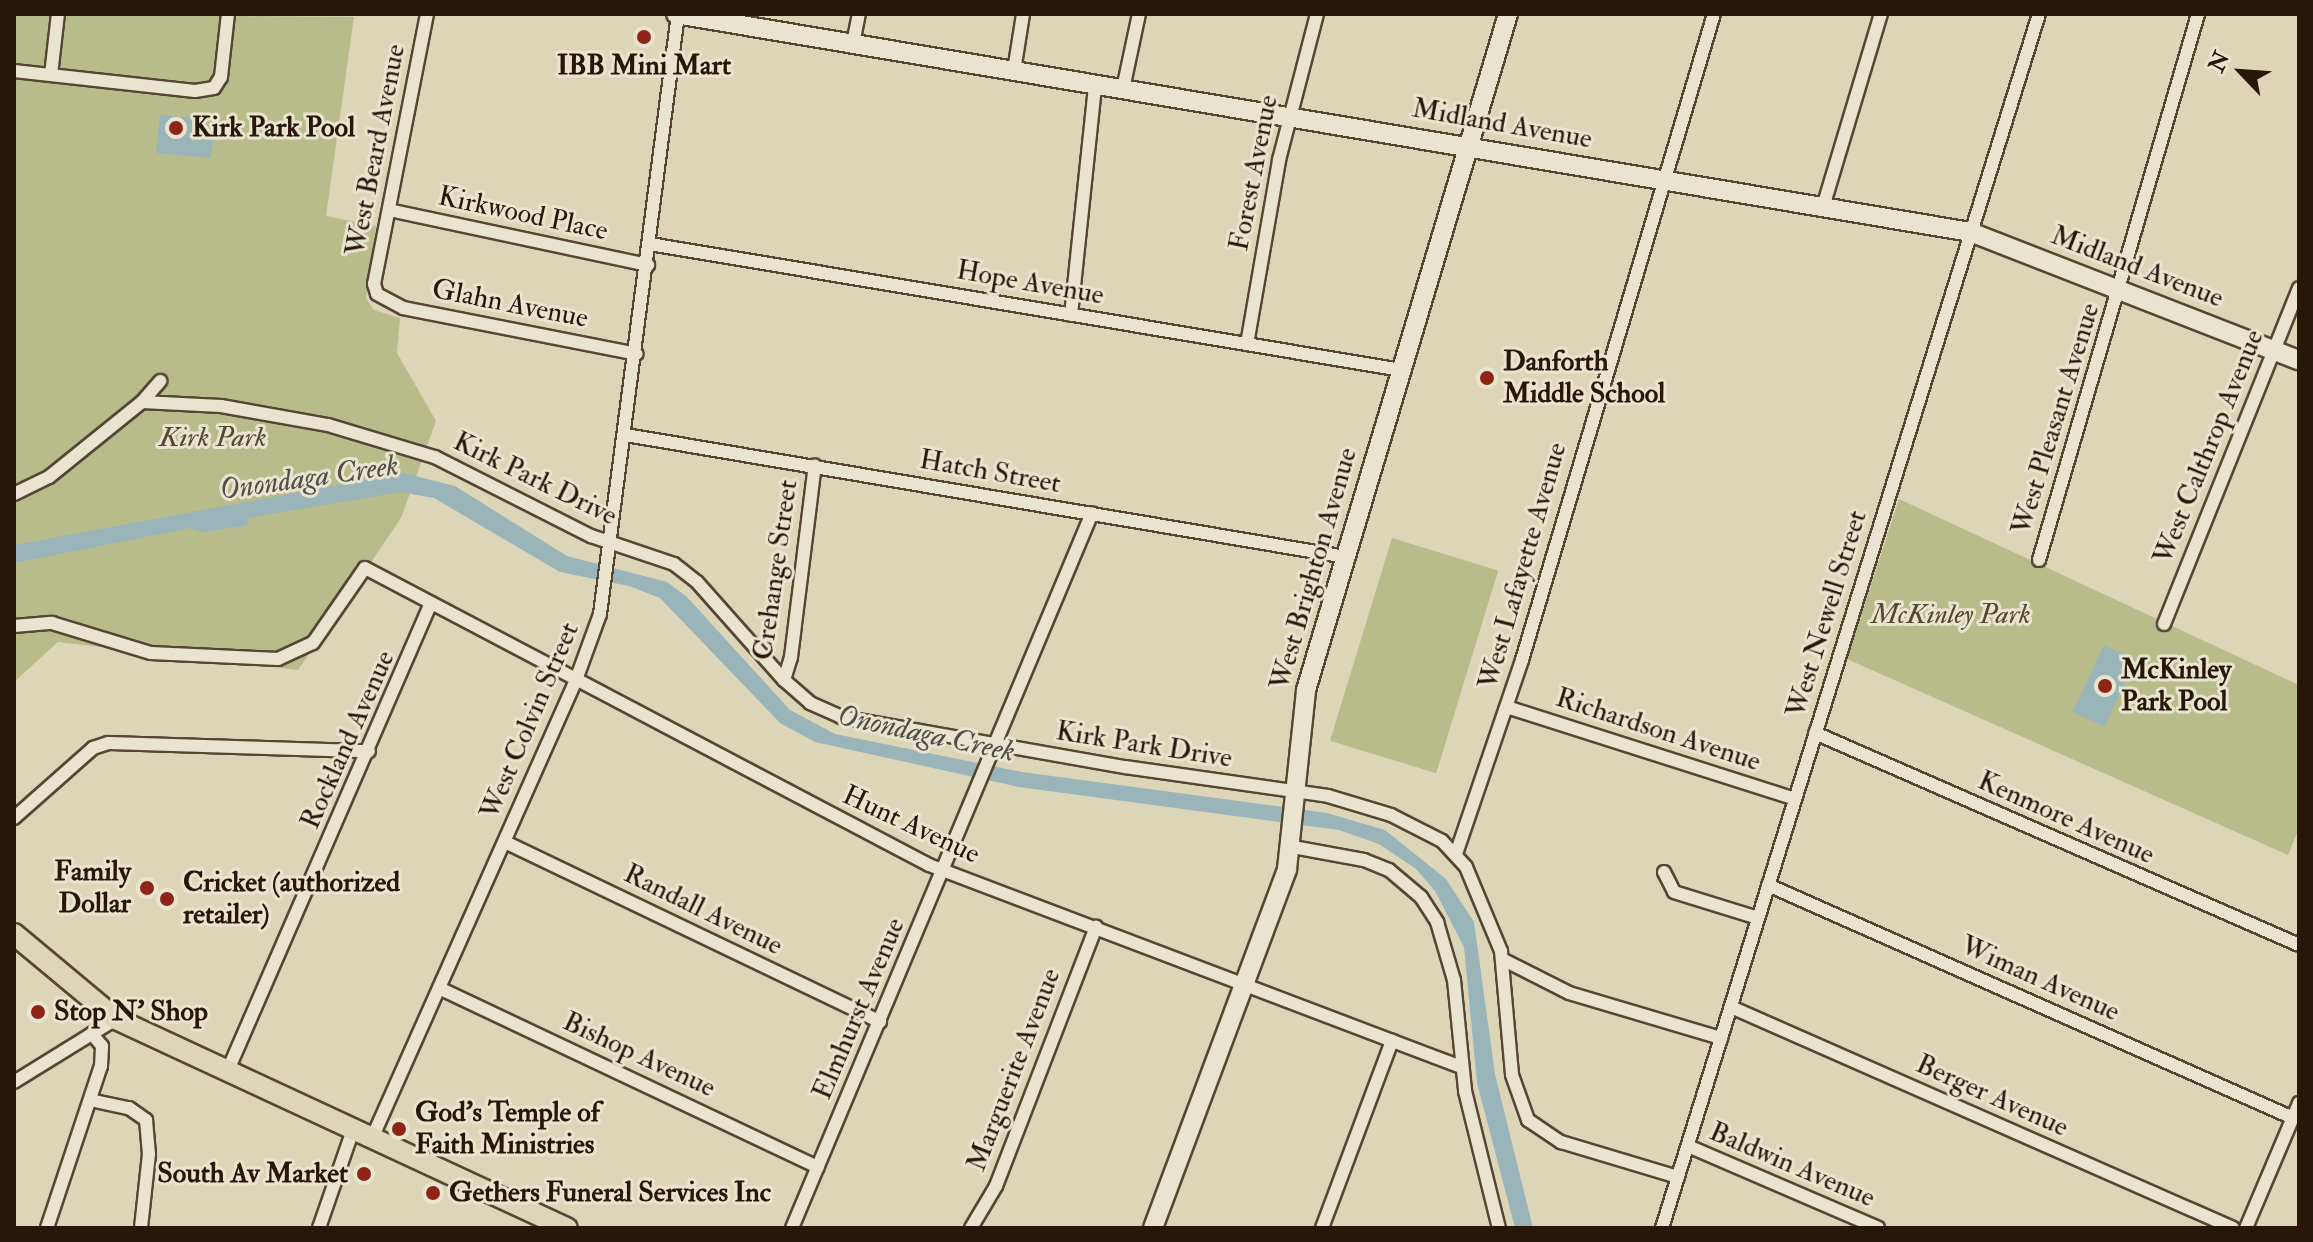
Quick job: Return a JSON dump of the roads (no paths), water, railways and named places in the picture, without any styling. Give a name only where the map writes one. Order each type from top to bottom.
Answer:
[{"type":"main road","points":[[14,934],[116,1019],[567,1228]]},
{"type":"street","points":[[51,75],[58,14]]},
{"type":"street","points":[[14,71],[195,91],[214,88],[221,77],[228,14]]},
{"type":"street","name":"West Beard Avenue","points":[[377,294],[374,284],[427,14]]},
{"type":"street","name":"Midland Avenue","points":[[677,14],[1970,232],[2299,360]]},
{"type":"street","name":"West Colvin Street","points":[[373,1136],[576,680],[600,614],[637,354],[677,14]]},
{"type":"street","points":[[853,44],[859,14]]},
{"type":"street","points":[[1014,71],[1023,14]]},
{"type":"street","points":[[1123,89],[1139,14]]},
{"type":"street","name":"Forest Avenue","points":[[1247,344],[1289,117],[1317,14]]},
{"type":"street","name":"West Brighton Avenue","points":[[1153,1228],[1245,984],[1293,839],[1306,690],[1508,14]]},
{"type":"street","name":"West Lafayette Avenue","points":[[1456,854],[1507,707],[1714,14]]},
{"type":"street","points":[[1823,207],[1881,14]]},
{"type":"street","name":"West Newell Street","points":[[1662,1228],[2039,14]]},
{"type":"street","name":"West Pleasant Avenue","points":[[2039,560],[2198,14]]},
{"type":"street","points":[[1071,315],[1095,85]]},
{"type":"street","name":"Kirkwood Place","points":[[389,210],[648,265]]},
{"type":"street","name":"Hope Avenue","points":[[650,244],[1401,370]]},
{"type":"street","name":"West Calthrop Avenue","points":[[2164,624],[2299,288]]},
{"type":"street","name":"Glahn Avenue","points":[[377,294],[403,308],[637,354]]},
{"type":"street","points":[[14,494],[49,477],[142,402],[160,381]]},
{"type":"street","name":"Kirk Park Drive","points":[[142,402],[263,413],[417,450],[609,543],[684,570],[784,680],[810,703],[841,717],[1391,815],[1456,854]]},
{"type":"street","name":"Hatch Street","points":[[626,435],[1346,557]]},
{"type":"street","name":"Crehange Street","points":[[784,680],[815,465]]},
{"type":"street","points":[[997,745],[1092,513]]},
{"type":"street","name":"Hunt Avenue","points":[[14,626],[52,623],[151,653],[278,659],[313,643],[365,568],[943,870],[1461,1067]]},
{"type":"street","name":"Rockland Avenue","points":[[228,1070],[431,603]]},
{"type":"street","name":"Richardson Avenue","points":[[1507,707],[1795,799]]},
{"type":"street","name":"Kenmore Avenue","points":[[1815,733],[2299,945]]},
{"type":"street","points":[[14,818],[93,748],[108,743],[369,751]]},
{"type":"street","name":"Elmhurst Avenue","points":[[792,1228],[997,745]]},
{"type":"street","points":[[1293,839],[1389,870],[1421,897],[1437,922],[1450,958],[1461,1067],[1499,1228]]},
{"type":"street","name":"Randall Avenue","points":[[505,842],[880,1022]]},
{"type":"street","points":[[1456,854],[1494,930],[1502,959],[1512,1075],[1528,1120],[1561,1142],[1678,1177]]},
{"type":"street","points":[[1664,872],[1674,892],[1758,918]]},
{"type":"street","name":"Wiman Avenue","points":[[1768,885],[2293,1118]]},
{"type":"street","name":"Marguerite Avenue","points":[[971,1228],[996,1186],[1096,927]]},
{"type":"street","points":[[1502,959],[1569,993],[1721,1038]]},
{"type":"street","name":"Bishop Avenue","points":[[439,988],[818,1167]]},
{"type":"street","name":"Berger Avenue","points":[[1731,1007],[2233,1228]]},
{"type":"street","points":[[14,1082],[116,1019]]},
{"type":"street","points":[[47,1228],[104,1052],[92,1034]]},
{"type":"street","points":[[1322,1228],[1392,1041]]},
{"type":"street","points":[[90,1100],[129,1108],[146,1120],[149,1154],[141,1228]]},
{"type":"street","points":[[2246,1228],[2299,1103]]},
{"type":"street","points":[[319,1228],[354,1127]]},
{"type":"street","name":"Baldwin Avenue","points":[[1688,1146],[1878,1228]]},
{"type":"water","name":"Kirk Park Pool","points":[[160,115],[194,118],[191,143],[197,137],[213,139],[211,158],[156,153]]},
{"type":"water","points":[[403,473],[455,486],[567,556],[667,582],[687,597],[790,710],[835,734],[1022,772],[1327,813],[1385,830],[1446,879],[1474,922],[1495,1074],[1533,1228],[1515,1228],[1477,1083],[1464,947],[1435,891],[1416,869],[1379,844],[1339,830],[1019,787],[815,742],[780,723],[660,598],[629,586],[560,572],[434,498],[400,492],[247,518],[248,525],[204,532],[190,528],[14,563],[14,545]]},
{"type":"water","name":"McKinley Park Pool","points":[[2104,645],[2136,660],[2104,727],[2073,712]]},
{"type":"place","name":"IBB Mini Mart","points":[[644,37]]},
{"type":"place","name":"Kirk Park Pool","points":[[176,128]]},
{"type":"place","name":"Danforth Middle School","points":[[1487,378]]},
{"type":"place","name":"McKinley Park Pool","points":[[2105,686]]},
{"type":"place","name":"Family Dollar","points":[[147,888]]},
{"type":"place","name":"Cricket (authorized retailer)","points":[[167,899]]},
{"type":"place","name":"Stop N' Shop","points":[[38,1012]]},
{"type":"place","name":"God's Temple of Faith Ministries","points":[[399,1129]]},
{"type":"place","name":"South Av Market","points":[[364,1174]]},
{"type":"place","name":"Gethers Funeral Services Inc","points":[[433,1193]]},
{"type":"park label","name":"Kirk Park","points":[[213,438]]},
{"type":"park label","name":"McKinley Park","points":[[1951,615]]},
{"type":"water label","name":"Onondaga Creek","points":[[309,478]]},
{"type":"water label","name":"Onondaga Creek","points":[[926,734]]}]
